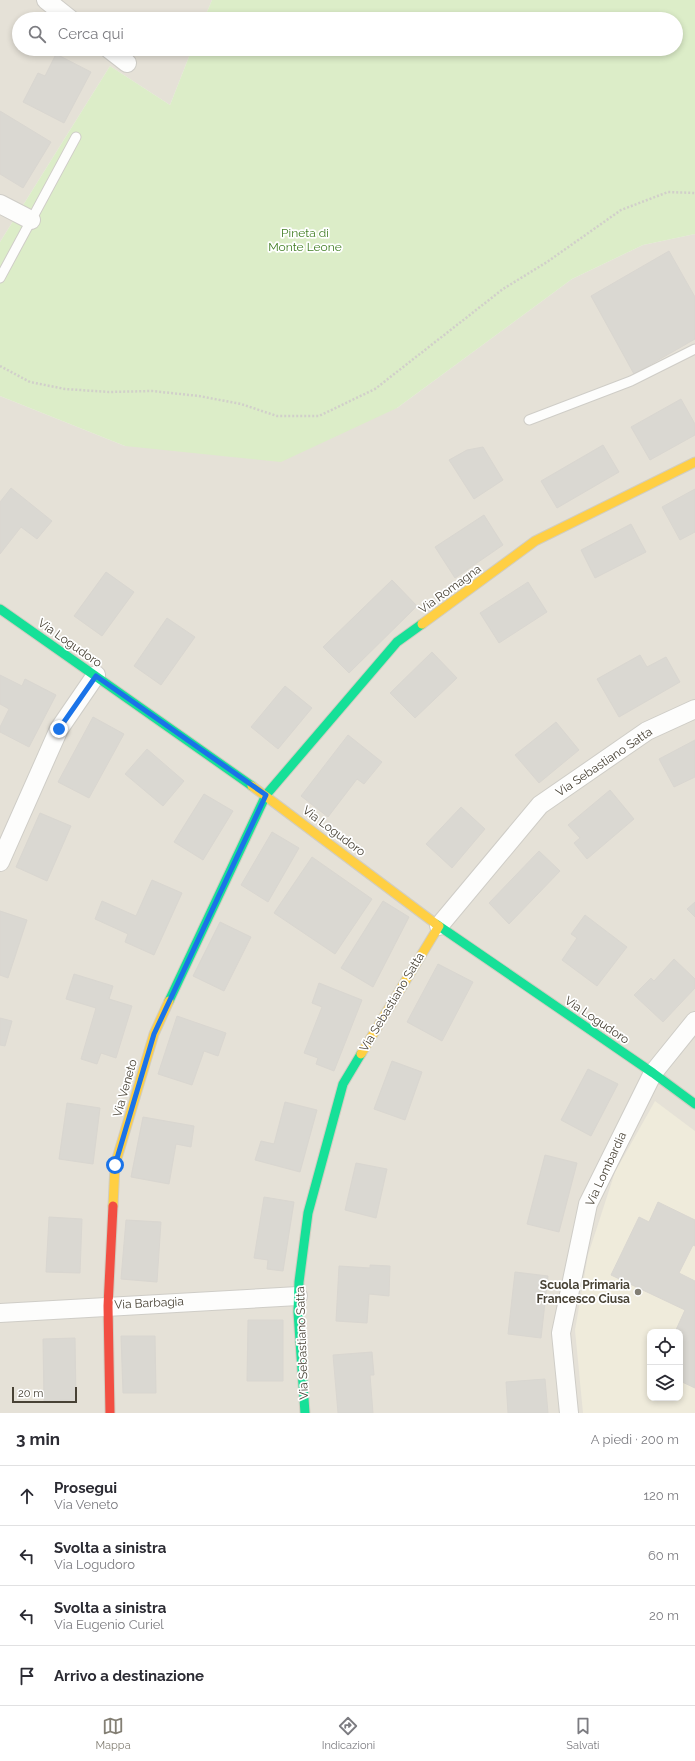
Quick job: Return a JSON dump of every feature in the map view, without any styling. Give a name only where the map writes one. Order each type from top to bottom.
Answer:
[{"type":"street","points":[[46,0],[61,12]]},
{"type":"street","points":[[118,56],[127,63]]},
{"type":"street","points":[[0,204],[31,220]]},
{"type":"street","name":"Via Romagna","points":[[266,795],[397,642],[535,542],[695,462]]},
{"type":"street","name":"Via Logudoro","points":[[0,609],[266,795],[438,926],[653,1073],[695,1104]]},
{"type":"street","points":[[0,862],[59,729],[96,676]]},
{"type":"street","name":"Via Sebastiano Satta","points":[[305,1413],[298,1296],[308,1213],[343,1084],[438,926],[540,806],[646,731],[695,709]]},
{"type":"street","name":"Via Veneto","points":[[110,1413],[108,1306],[115,1165],[154,1034],[266,795]]},
{"type":"street","name":"Via Lombardia","points":[[569,1413],[560,1333],[588,1204],[653,1073],[695,1021]]},
{"type":"street","name":"Via Barbagia","points":[[0,1313],[298,1296]]},
{"type":"lane","points":[[0,278],[76,137]]},
{"type":"lane","points":[[529,420],[631,381],[695,349]]},
{"type":"path","points":[[0,366],[30,382],[65,389],[109,392],[152,391],[198,396],[241,404],[277,416],[319,416],[375,389],[503,289],[547,262],[621,210],[668,192],[695,193]]},
{"type":"shaded area","points":[[0,0],[212,0],[207,12],[12,12],[12,56],[189,56],[170,105],[110,66],[0,242]]},
{"type":"shaded area","points":[[695,234],[695,1413],[0,1413],[0,396],[125,446],[397,408],[572,279],[643,245]]},
{"type":"shaded area","name":"Scuola Primaria Francesco Ciusa","points":[[655,1101],[695,1131],[695,1413],[583,1413],[575,1330],[588,1255],[615,1172]]},
{"type":"green space","name":"Pineta di Monte Leone","points":[[212,0],[695,0],[695,234],[643,245],[572,279],[397,408],[281,462],[125,446],[0,396],[0,242],[110,66],[170,105],[189,56],[683,56],[683,12],[207,12]]},
{"type":"building","points":[[55,56],[60,56],[91,72],[64,123],[23,102],[38,73],[45,76]]},
{"type":"building","points":[[0,111],[51,142],[23,188],[0,174]]},
{"type":"building","points":[[669,251],[695,297],[695,339],[634,374],[591,296]]},
{"type":"building","points":[[681,399],[695,424],[695,435],[650,460],[631,427]]},
{"type":"building","points":[[603,445],[619,472],[557,508],[541,481]]},
{"type":"building","points":[[483,447],[503,480],[474,499],[449,460],[467,450]]},
{"type":"building","points":[[11,488],[52,521],[37,539],[21,527],[0,554],[0,502]]},
{"type":"building","points":[[695,489],[695,532],[680,540],[662,507]]},
{"type":"building","points":[[484,515],[503,545],[455,578],[435,547]]},
{"type":"building","points":[[631,524],[646,552],[595,578],[581,550]]},
{"type":"building","points":[[106,572],[134,592],[102,636],[74,616]]},
{"type":"building","points":[[392,580],[417,606],[349,673],[323,647]]},
{"type":"building","points":[[528,582],[547,612],[499,643],[480,613]]},
{"type":"building","points":[[167,618],[195,637],[161,685],[134,666]]},
{"type":"building","points":[[432,652],[457,678],[415,718],[390,693]]},
{"type":"building","points":[[640,655],[647,667],[666,657],[680,682],[619,717],[597,679]]},
{"type":"building","points":[[0,675],[22,686],[25,679],[56,695],[29,747],[0,732],[0,727],[9,709],[0,704]]},
{"type":"building","points":[[285,686],[312,708],[278,749],[251,727]]},
{"type":"building","points":[[93,717],[124,734],[89,798],[58,782]]},
{"type":"building","points":[[556,722],[579,750],[539,783],[515,755]]},
{"type":"building","points":[[348,735],[382,762],[364,784],[357,779],[328,817],[301,796]]},
{"type":"building","points":[[695,740],[695,777],[674,787],[659,759]]},
{"type":"building","points":[[147,749],[184,781],[163,806],[125,774]]},
{"type":"building","points":[[610,790],[634,819],[587,859],[574,843],[580,838],[568,825]]},
{"type":"building","points":[[204,794],[233,811],[203,860],[174,842]]},
{"type":"building","points":[[461,807],[485,829],[452,868],[426,844]]},
{"type":"building","points":[[40,813],[71,826],[47,881],[16,867]]},
{"type":"building","points":[[272,832],[299,848],[268,902],[241,885]]},
{"type":"building","points":[[539,851],[560,871],[509,924],[489,903]]},
{"type":"building","points":[[312,857],[372,899],[335,954],[274,913]]},
{"type":"building","points":[[152,880],[182,893],[154,955],[125,942],[128,934],[95,919],[102,901],[136,916]]},
{"type":"building","points":[[383,901],[409,917],[373,987],[341,968]]},
{"type":"building","points":[[695,902],[695,917],[687,909]]},
{"type":"building","points":[[0,911],[27,920],[8,978],[0,975]]},
{"type":"building","points":[[585,915],[627,947],[597,986],[562,960],[577,938],[571,934]]},
{"type":"building","points":[[220,922],[251,937],[224,991],[193,976]]},
{"type":"building","points":[[674,959],[695,979],[695,988],[663,1022],[634,995],[651,978],[654,981]]},
{"type":"building","points":[[438,964],[473,982],[442,1041],[407,1022]]},
{"type":"building","points":[[74,974],[113,986],[109,999],[132,1006],[116,1058],[101,1053],[97,1064],[81,1059],[96,1008],[66,999]]},
{"type":"building","points":[[319,983],[362,1000],[334,1071],[316,1064],[318,1058],[304,1053],[322,1007],[312,1003]]},
{"type":"building","points":[[177,1016],[226,1033],[218,1056],[204,1051],[192,1085],[158,1074]]},
{"type":"building","points":[[0,1018],[12,1021],[5,1046],[0,1045]]},
{"type":"building","points":[[392,1061],[422,1072],[405,1120],[374,1109]]},
{"type":"building","points":[[588,1069],[618,1084],[591,1136],[561,1120]]},
{"type":"building","points":[[285,1102],[317,1110],[300,1172],[255,1160],[261,1141],[274,1144]]},
{"type":"building","points":[[67,1103],[100,1108],[93,1164],[59,1159]]},
{"type":"building","points":[[143,1117],[194,1126],[191,1147],[176,1144],[169,1184],[131,1177]]},
{"type":"building","points":[[545,1155],[577,1163],[559,1232],[527,1224]]},
{"type":"building","points":[[356,1163],[387,1169],[376,1218],[345,1210]]},
{"type":"building","points":[[264,1197],[294,1202],[283,1271],[267,1269],[268,1260],[254,1258]]},
{"type":"building","points":[[658,1202],[695,1220],[695,1246],[693,1245],[679,1273],[695,1281],[695,1388],[683,1382],[683,1329],[676,1329],[685,1310],[611,1275],[639,1217],[649,1222]]},
{"type":"building","points":[[49,1217],[82,1219],[80,1273],[46,1272]]},
{"type":"building","points":[[126,1220],[161,1222],[157,1282],[121,1279]]},
{"type":"building","points":[[370,1265],[390,1266],[389,1296],[369,1294],[367,1323],[336,1321],[339,1266],[370,1268]]},
{"type":"building","points":[[515,1272],[548,1276],[541,1338],[508,1334]]},
{"type":"building","points":[[248,1320],[283,1320],[283,1381],[247,1381]]},
{"type":"building","points":[[121,1336],[155,1336],[156,1393],[123,1393]]},
{"type":"building","points":[[75,1338],[76,1400],[44,1401],[43,1339]]},
{"type":"building","points":[[372,1352],[374,1375],[370,1375],[373,1413],[338,1413],[333,1355]]},
{"type":"building","points":[[545,1379],[548,1413],[508,1413],[506,1382]]},
{"type":"traffic: fast","points":[[0,609],[252,786]]},
{"type":"traffic: fast","points":[[169,1001],[266,795],[397,642],[422,624]]},
{"type":"traffic: fast","points":[[436,924],[653,1073],[695,1104]]},
{"type":"traffic: fast","points":[[305,1413],[298,1312],[299,1282],[308,1213],[343,1084],[361,1054]]},
{"type":"traffic: slow","points":[[422,624],[535,541],[695,462]]},
{"type":"traffic: slow","points":[[252,786],[436,924]]},
{"type":"traffic: slow","points":[[361,1054],[439,926]]},
{"type":"traffic: slow","points":[[113,1206],[115,1165],[154,1034],[169,1001]]},
{"type":"traffic: jam","points":[[110,1413],[108,1306],[113,1206]]},
{"type":"place","name":"Scuola Primaria Francesco Ciusa","points":[[638,1292]]},
{"type":"route","points":[[59,729],[96,676],[266,795],[154,1034],[115,1165]]}]
